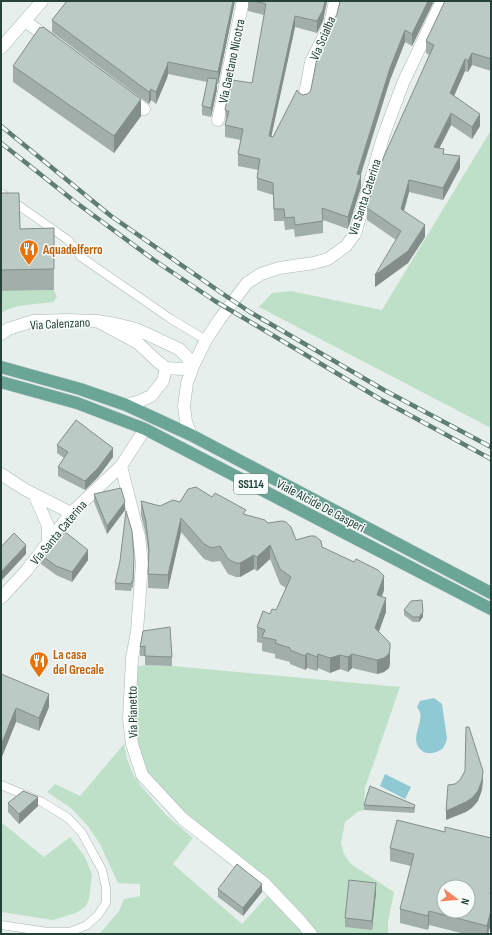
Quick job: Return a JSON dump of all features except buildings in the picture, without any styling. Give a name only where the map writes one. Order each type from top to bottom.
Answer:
[{"type":"main road","name":"Viale Alcide De Gasperi","points":[[1,367],[80,389],[126,405],[191,435],[491,593]]},
{"type":"main road","name":"Viale Alcide De Gasperi","points":[[1,382],[77,402],[145,429],[491,609]]},
{"type":"street","points":[[1,48],[42,1]]},
{"type":"street","name":"Via Gaetano Nicotra","points":[[218,120],[243,1]]},
{"type":"street","name":"Via Scialba","points":[[304,99],[311,62],[330,24],[336,1]]},
{"type":"street","name":"Via Santa Caterina","points":[[191,435],[186,422],[184,406],[187,383],[194,364],[206,340],[219,320],[247,283],[261,274],[273,270],[328,259],[346,246],[355,234],[383,137],[403,83],[442,1]]},
{"type":"street","points":[[25,21],[63,49]]},
{"type":"street","points":[[119,91],[144,109]]},
{"type":"street","name":"Via Calenzano","points":[[1,334],[8,329],[33,321],[97,321],[136,329],[179,349],[194,364]]},
{"type":"street","points":[[97,321],[138,343],[166,368],[182,369],[194,364]]},
{"type":"street","points":[[126,405],[151,396],[163,381],[166,368]]},
{"type":"street","name":"Via Santa Caterina","points":[[1,598],[26,570],[71,513],[121,466],[145,429]]},
{"type":"street","name":"Via Pianetto","points":[[121,466],[139,537],[142,564],[137,631],[132,658],[129,719],[132,744],[142,775],[183,819],[264,883],[311,934]]},
{"type":"street","points":[[1,474],[34,494],[71,513]]},
{"type":"street","points":[[34,494],[48,526],[48,543]]},
{"type":"lane","points":[[1,193],[68,240],[81,257],[171,319],[206,340]]},
{"type":"lane","points":[[1,785],[42,802],[68,818],[82,834],[102,870],[106,888],[106,902],[98,915],[87,925],[70,932],[48,932],[1,925]]},
{"type":"green space","points":[[491,130],[491,428],[259,307],[272,293],[291,291],[382,310]]},
{"type":"green space","points":[[54,290],[57,297],[53,302],[14,307],[1,313],[1,291]]},
{"type":"green space","points":[[145,665],[172,666],[400,687],[365,788],[364,810],[357,812],[345,822],[341,843],[344,854],[351,864],[394,892],[388,922],[388,934],[318,934],[275,886],[187,815],[145,771],[135,744],[135,667]]},
{"type":"green space","points":[[124,744],[127,759],[133,774],[141,786],[166,815],[193,838],[173,864],[242,924],[268,895],[289,916],[303,934],[97,934],[101,932],[119,911],[124,899],[140,896],[140,884],[118,883],[100,844],[87,825],[71,808],[47,792],[55,784],[80,796]]},
{"type":"green space","points":[[1,822],[44,857],[70,837],[85,857],[92,875],[89,899],[86,906],[76,913],[53,920],[1,912]]},
{"type":"water","points":[[434,698],[442,704],[447,739],[441,750],[429,753],[420,749],[417,745],[416,736],[420,721],[420,712],[417,707],[420,701]]},
{"type":"water","points":[[385,774],[411,787],[405,799],[380,786]]},
{"type":"railway","points":[[1,126],[111,216],[250,312],[384,390],[491,447]]},
{"type":"railway","points":[[1,143],[74,201],[154,260],[215,301],[380,399],[491,459]]},
{"type":"place","name":"Aquadelferro","points":[[29,266]]},
{"type":"place","name":"La casa del Grecale","points":[[39,678]]}]
